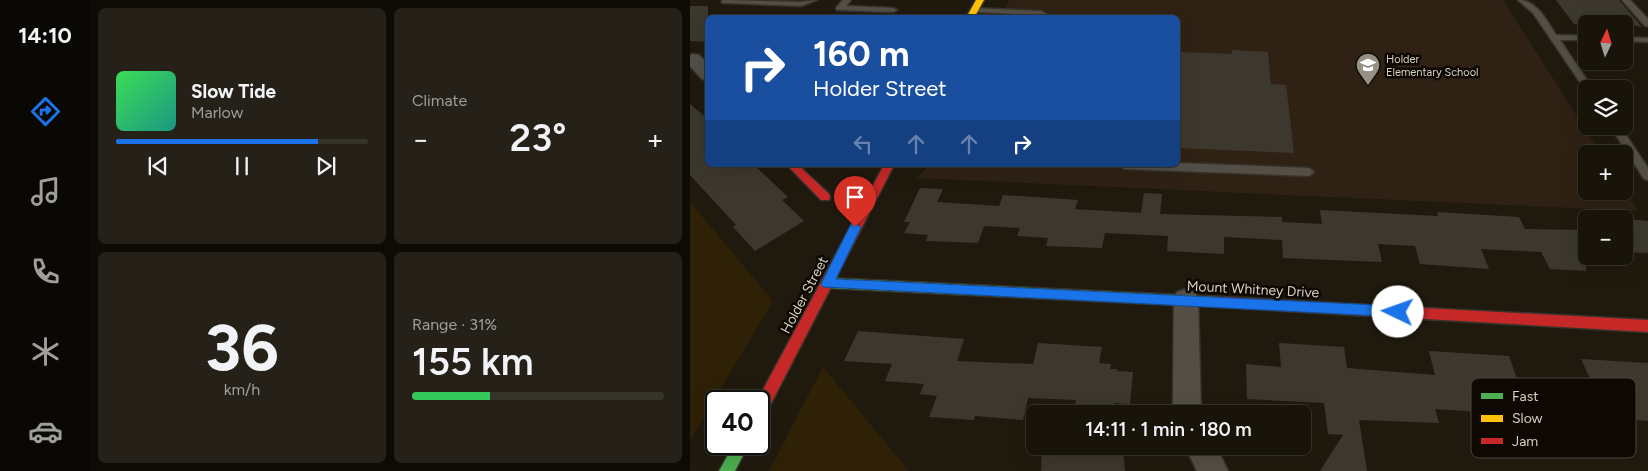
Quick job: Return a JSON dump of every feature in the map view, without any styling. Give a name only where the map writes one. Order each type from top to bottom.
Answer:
[{"type":"street","points":[[697,59],[705,71]]},
{"type":"street","points":[[794,167],[824,197]]},
{"type":"street","name":"Holder Street","points":[[770,391],[888,167]]},
{"type":"street","name":"Mount Whitney Drive","points":[[827,284],[1186,300],[1648,326]]},
{"type":"street","points":[[1186,300],[1187,405]]},
{"type":"street","points":[[727,471],[736,455]]},
{"type":"street","points":[[1204,455],[1212,471]]},
{"type":"lane","points":[[725,1],[801,4],[814,0]]},
{"type":"lane","points":[[846,0],[840,8],[893,10]]},
{"type":"lane","points":[[1522,0],[1536,11],[1583,80]]},
{"type":"lane","points":[[1626,0],[1648,24]]},
{"type":"lane","points":[[975,9],[1023,15],[1042,13],[1044,15]]},
{"type":"lane","points":[[1554,36],[1578,38]]},
{"type":"lane","points":[[1633,40],[1646,42]]},
{"type":"lane","points":[[1621,135],[1648,176]]},
{"type":"lane","points":[[1177,167],[1309,172]]},
{"type":"shaded area","name":"Holder Elementary School","points":[[1009,0],[1503,0],[1578,118],[1578,135],[1589,135],[1595,145],[1578,145],[1578,200],[1631,200],[1638,211],[917,178],[927,167],[1180,167],[1180,15],[1002,15]]},
{"type":"shaded area","points":[[690,202],[773,301],[720,390],[705,390],[705,416],[690,441]]},
{"type":"shaded area","points":[[823,367],[909,471],[769,471]]},
{"type":"building","points":[[1556,0],[1619,0],[1632,15],[1578,15],[1578,24],[1574,24]]},
{"type":"building","points":[[690,6],[708,6],[708,15],[705,15],[705,42],[690,41]]},
{"type":"building","points":[[1633,16],[1642,27],[1633,26]]},
{"type":"building","points":[[1232,50],[1268,52],[1271,84],[1286,85],[1294,153],[1180,148],[1180,52],[1232,54]]},
{"type":"building","points":[[690,104],[705,116],[705,167],[756,167],[788,197],[782,200],[804,221],[755,251],[733,227],[736,225],[690,175]]},
{"type":"building","points":[[920,188],[943,189],[937,202],[999,206],[1003,195],[1078,200],[1075,209],[1141,213],[1144,193],[1162,194],[1160,214],[1282,217],[1282,222],[1322,224],[1320,210],[1438,216],[1437,212],[1519,217],[1525,229],[1578,230],[1578,265],[1586,265],[1586,271],[1550,269],[1541,252],[1481,249],[1489,269],[1420,264],[1415,246],[1378,244],[1382,262],[1283,258],[1282,240],[1224,237],[1224,254],[1167,251],[1168,236],[1105,233],[1102,248],[1046,246],[1048,238],[1017,236],[1020,228],[984,226],[978,243],[926,241],[928,235],[904,233],[910,222],[904,222]]},
{"type":"building","points":[[1633,220],[1648,221],[1648,253],[1633,252]]},
{"type":"building","points":[[858,331],[964,339],[957,361],[1033,364],[1038,343],[1102,347],[1099,363],[1111,364],[1110,369],[1117,369],[1117,371],[1133,372],[1130,404],[1075,405],[1076,400],[1028,398],[1023,420],[975,416],[974,420],[929,417],[937,396],[920,394],[924,384],[885,381],[892,364],[844,361]]},
{"type":"building","points":[[1279,343],[1344,347],[1347,368],[1435,375],[1429,351],[1509,356],[1517,378],[1471,378],[1471,411],[1435,409],[1439,423],[1359,420],[1367,471],[1320,471],[1343,435],[1328,434],[1324,403],[1247,399],[1246,364],[1281,367]]},
{"type":"building","points":[[1581,359],[1648,363],[1648,421],[1636,420],[1636,378],[1590,378]]},
{"type":"building","points":[[1042,455],[1124,455],[1125,471],[1041,471]]},
{"type":"traffic: fast","points":[[827,283],[1220,302]]},
{"type":"traffic: fast","points":[[727,471],[736,455]]},
{"type":"traffic: slow","points":[[972,15],[980,0]]},
{"type":"traffic: jam","points":[[794,167],[825,197]]},
{"type":"traffic: jam","points":[[770,391],[888,167]]},
{"type":"traffic: jam","points":[[1220,302],[1648,326]]},
{"type":"place","name":"Holder Elementary School","points":[[1368,86]]},
{"type":"route","points":[[855,227],[827,284],[1186,300],[1398,312]]}]
